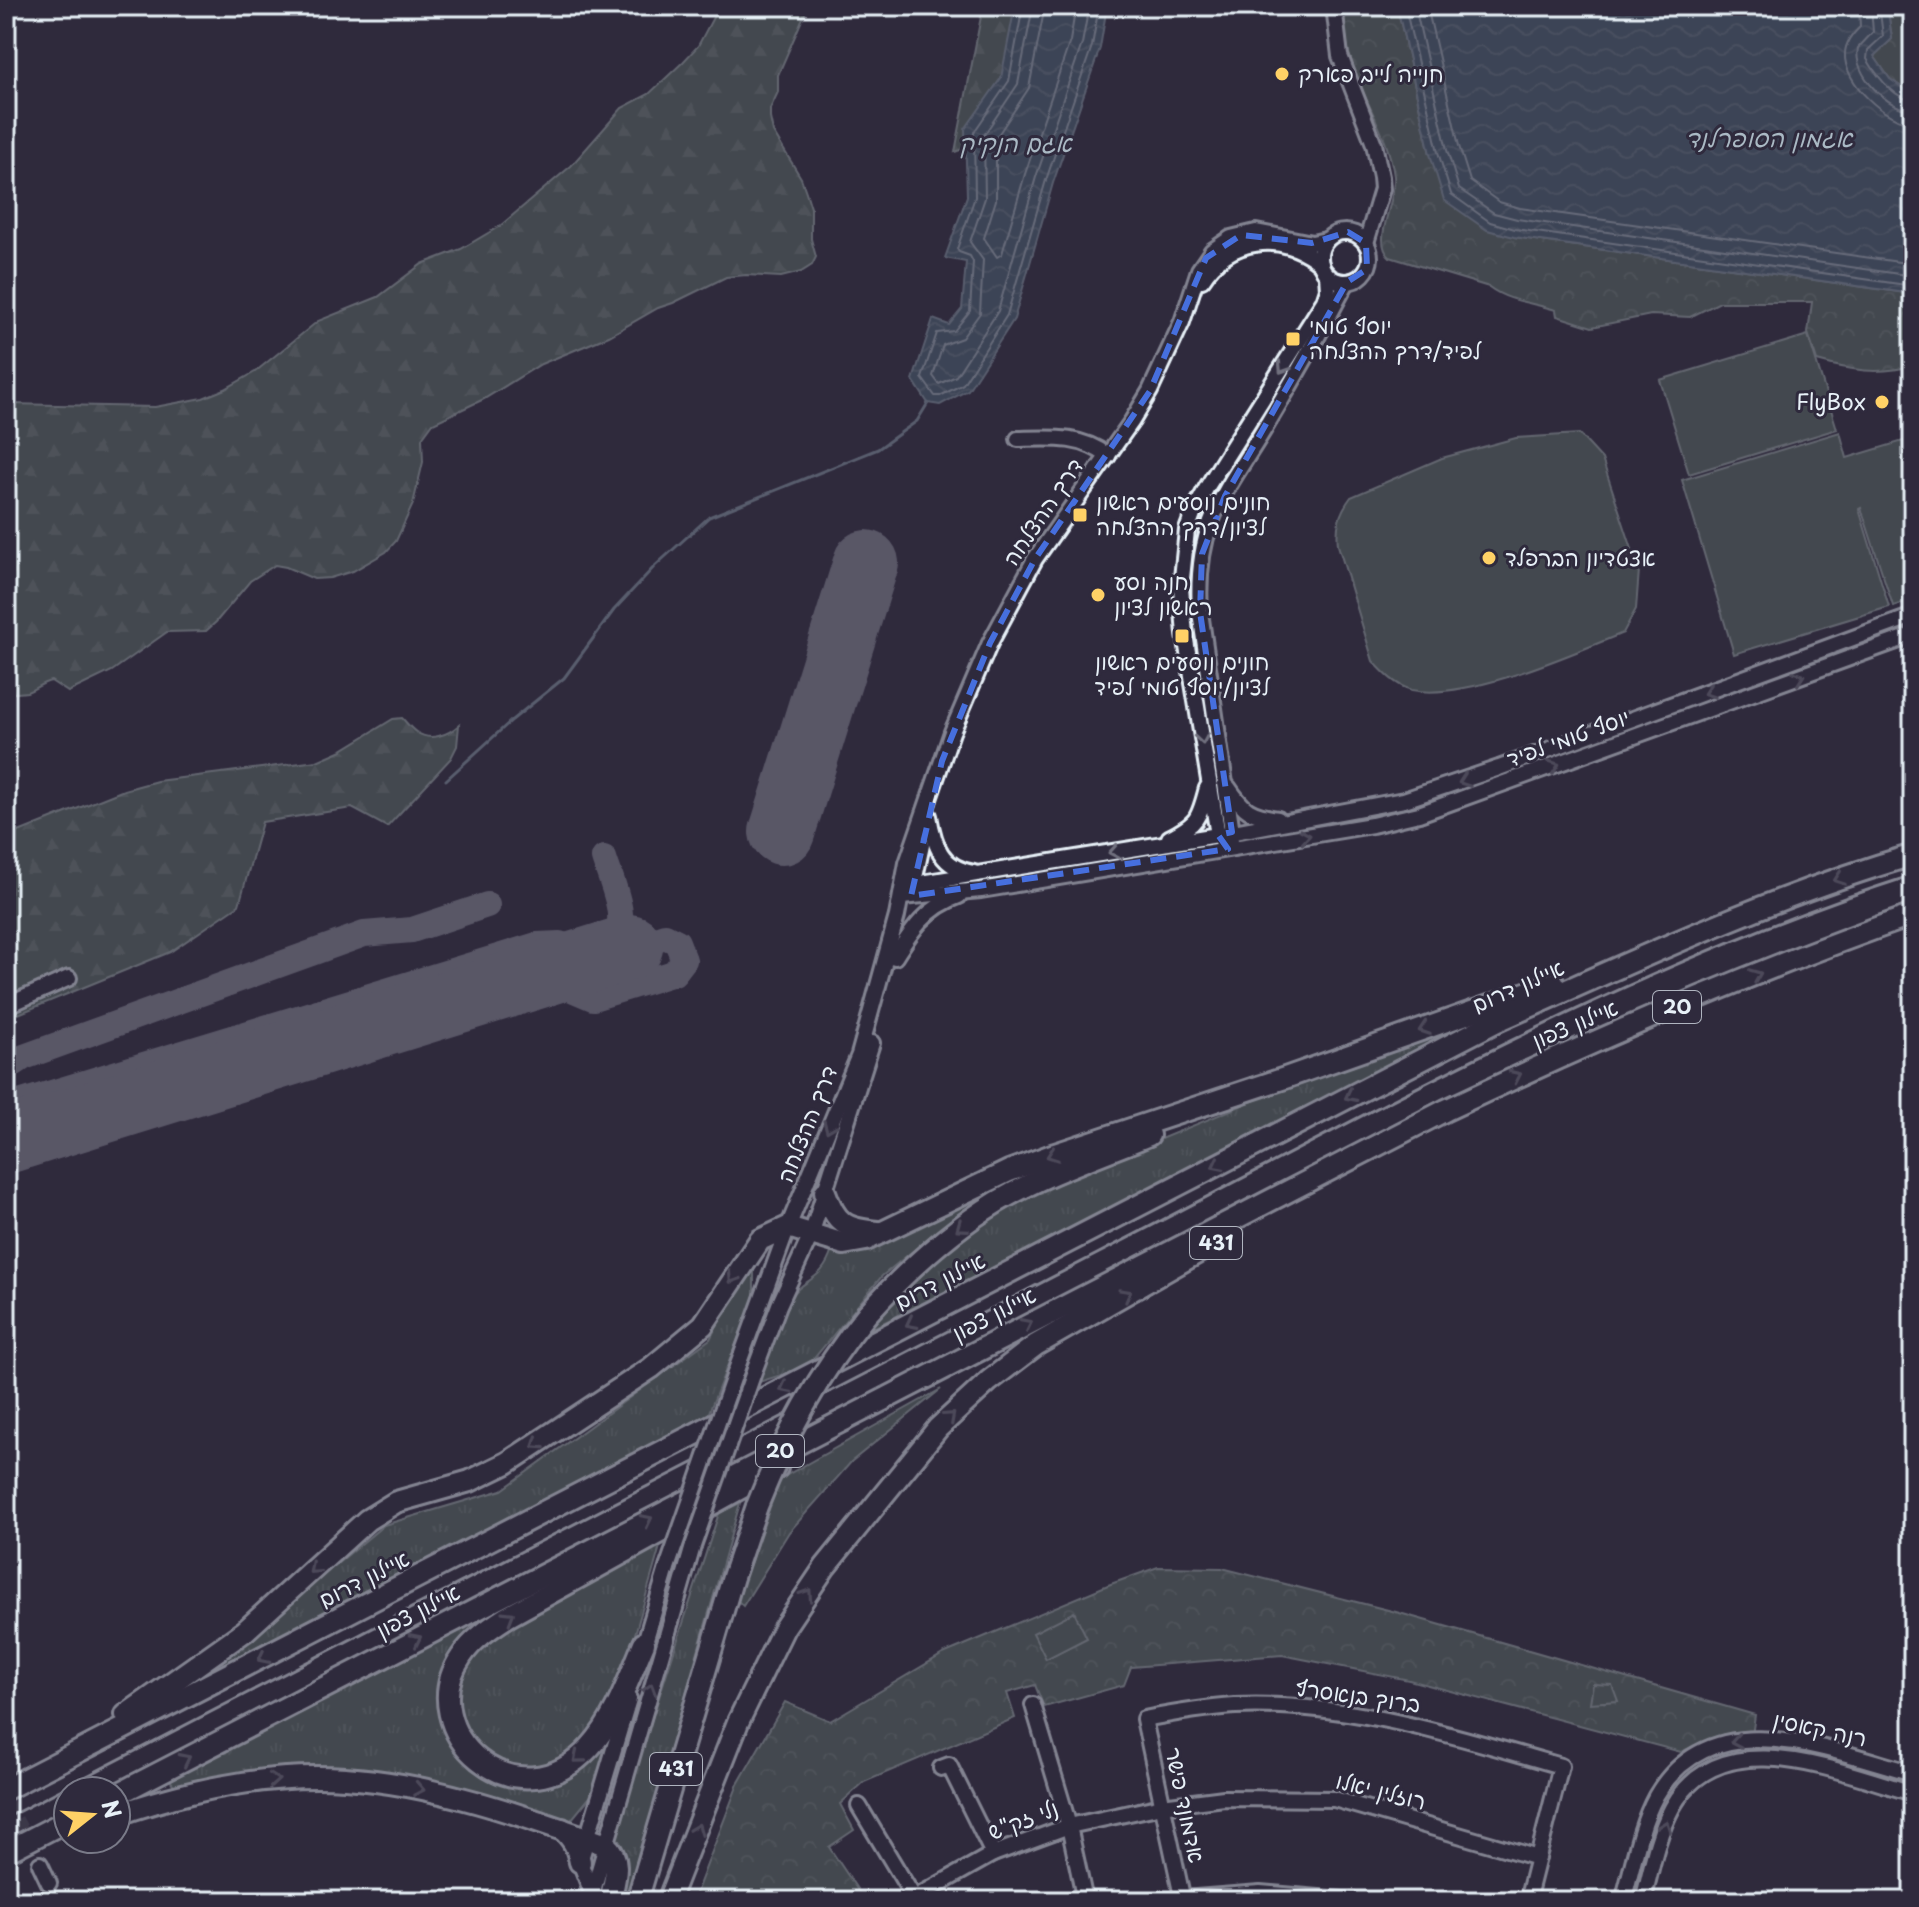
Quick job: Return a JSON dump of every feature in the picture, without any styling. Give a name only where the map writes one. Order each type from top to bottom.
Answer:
[{"type":"highway","name":"איילון דרום","points":[[6,1789],[1495,1022],[1656,949],[1775,902],[1913,855]]},
{"type":"highway","name":"איילון צפון","points":[[132,1787],[1446,1110],[1571,1051],[1788,962],[1913,915]]},
{"type":"highway","points":[[55,1763],[221,1649],[270,1609],[367,1520],[396,1502],[470,1481],[507,1463],[651,1368],[703,1325],[760,1240],[788,1227],[844,1244],[866,1240],[1009,1171],[1656,949]]},
{"type":"highway","name":"431","points":[[637,1901],[757,1506],[793,1423],[818,1380],[867,1314],[931,1251],[997,1203],[1039,1181],[1285,1078]]},
{"type":"highway","name":"431","points":[[668,1901],[738,1722],[784,1628],[825,1567],[938,1428],[989,1381],[1036,1345],[1446,1110]]},
{"type":"highway","points":[[825,1192],[833,1215],[852,1230],[882,1232]]},
{"type":"highway","points":[[644,1643],[617,1705],[598,1737],[583,1755],[559,1772],[531,1779],[493,1769],[475,1757],[454,1727],[448,1695],[451,1676],[470,1645],[493,1626],[931,1382],[981,1348]]},
{"type":"highway","points":[[132,1810],[177,1797],[252,1782],[342,1778],[373,1781],[451,1796],[596,1842],[612,1851],[617,1862],[598,1898]]},
{"type":"highway","points":[[6,1852],[52,1828]]},
{"type":"highway","points":[[562,1829],[577,1847],[580,1862]]},
{"type":"highway","points":[[6,1860],[52,1840]]},
{"type":"street","points":[[1334,6],[1340,56],[1379,162],[1382,189],[1366,243]]},
{"type":"street","points":[[1348,232],[1360,225],[1379,202]]},
{"type":"street","name":"דרך ההצלחה","points":[[596,1842],[693,1546],[779,1305],[811,1235],[868,1062],[895,957],[907,891],[907,863],[967,692],[1035,559],[1150,391],[1167,358],[1206,258],[1231,238],[1256,232],[1306,242],[1326,240]]},
{"type":"street","points":[[1228,849],[1209,780],[1183,615],[1181,570],[1187,530],[1207,487],[1324,301],[1328,289],[1324,269],[1321,251],[1326,240],[1340,232],[1348,232],[1366,243],[1370,253],[1367,269],[1355,280],[1336,280],[1324,269]]},
{"type":"street","name":"דרך ההצלחה","points":[[1193,294],[1220,257],[1243,245],[1257,242],[1296,248],[1324,269]]},
{"type":"street","points":[[1225,834],[1225,783],[1200,612],[1198,587],[1202,554],[1211,520],[1347,282]]},
{"type":"street","points":[[1018,439],[1072,439],[1094,445],[1108,456]]},
{"type":"street","name":"יוסף טומי לפיד","points":[[907,891],[986,874],[1378,806],[1435,791],[1913,616]]},
{"type":"street","name":"יוסף טומי לפיד","points":[[981,890],[1372,825],[1419,814],[1913,635]]},
{"type":"street","name":"דרך ההצלחה","points":[[596,1842],[644,1643],[667,1568],[788,1227],[859,1055],[929,816],[942,761]]},
{"type":"street","points":[[1157,845],[1198,820],[1209,780]]},
{"type":"street","points":[[1225,783],[1246,811],[1257,816],[1291,821]]},
{"type":"street","points":[[929,816],[934,841],[944,861],[964,871],[986,874]]},
{"type":"street","points":[[907,891],[981,890]]},
{"type":"street","points":[[895,957],[921,918],[937,906],[981,890]]},
{"type":"street","points":[[6,1006],[69,978]]},
{"type":"street","points":[[1033,1705],[1069,1826],[1085,1901]]},
{"type":"street","name":"ברוך בנאסרף","points":[[1144,1719],[1197,1709],[1238,1706],[1331,1710],[1441,1731],[1561,1766],[1538,1858]]},
{"type":"street","name":"אדמונד פישר","points":[[1144,1719],[1183,1900]]},
{"type":"street","name":"רנה קאסין","points":[[1623,1901],[1646,1818],[1657,1795],[1683,1765],[1714,1746],[1746,1739],[1778,1740],[1913,1773]]},
{"type":"street","name":"רנה קאסין","points":[[1643,1901],[1664,1825],[1673,1805],[1696,1779],[1720,1764],[1747,1758],[1776,1759],[1913,1793]]},
{"type":"street","points":[[941,1768],[949,1765],[993,1854]]},
{"type":"street","name":"רוזלין יאלו","points":[[1162,1806],[1224,1798],[1334,1799],[1538,1858]]},
{"type":"street","points":[[859,1806],[912,1899]]},
{"type":"street","name":"נלי זק\"ש","points":[[912,1899],[993,1854],[1069,1826],[1162,1806]]},
{"type":"street","points":[[596,1842],[580,1862],[598,1898]]},
{"type":"street","points":[[1527,1901],[1538,1858]]},
{"type":"street","points":[[40,1864],[49,1883]]},
{"type":"street","points":[[1183,1900],[1260,1893],[1354,1901]]},
{"type":"highlighted area","points":[[1348,232],[1366,243],[1367,269],[1347,282],[1225,496],[1202,554],[1200,612],[1232,832],[1218,835],[1228,849],[911,896],[942,761],[990,643],[1035,559],[1150,391],[1206,258],[1241,235],[1312,243]]},
{"type":"green space","points":[[719,6],[808,6],[778,75],[778,92],[770,109],[770,118],[773,132],[801,178],[811,208],[811,239],[816,257],[812,265],[801,272],[781,277],[726,277],[658,308],[609,336],[541,364],[484,399],[433,423],[422,438],[423,462],[413,504],[396,541],[386,552],[353,571],[314,579],[275,565],[250,581],[206,631],[167,632],[112,671],[68,692],[51,681],[27,692],[6,694],[6,420],[9,404],[155,407],[203,398],[225,389],[255,372],[318,321],[378,297],[422,264],[461,249],[500,226],[571,166],[622,108],[649,94],[683,62],[698,46]]},
{"type":"green space","points":[[983,6],[1033,6],[988,140],[955,152]]},
{"type":"green space","points":[[1343,6],[1397,6],[1430,154],[1514,237],[1913,294],[1913,365],[1889,370],[1865,370],[1817,361],[1808,333],[1812,302],[1720,302],[1690,317],[1651,315],[1592,327],[1557,316],[1556,310],[1512,299],[1489,287],[1390,257],[1383,241],[1394,176],[1387,148],[1351,59]]},
{"type":"green space","points":[[1892,6],[1913,6],[1913,95],[1890,79],[1874,56],[1892,39],[1888,11]]},
{"type":"green space","points":[[1808,335],[1837,429],[1689,474],[1660,380]]},
{"type":"green space","points":[[1840,432],[1847,458],[1913,438],[1913,600],[1893,606],[1861,508],[1889,607],[1734,654],[1682,480]]},
{"type":"green space","name":"אצטדיון הברפלד","points":[[1579,434],[1602,459],[1639,570],[1636,609],[1623,633],[1519,674],[1461,689],[1435,692],[1412,690],[1395,682],[1373,661],[1338,545],[1339,520],[1351,497],[1442,458],[1516,438]]},
{"type":"green space","points":[[402,718],[414,731],[427,737],[450,732],[459,725],[457,746],[451,758],[387,827],[352,808],[262,822],[239,905],[170,952],[6,1019],[6,837],[124,790],[157,781],[317,761],[342,750],[393,719]]},
{"type":"green space","points":[[1513,1002],[1326,1100],[867,1331],[915,1275],[980,1226],[1021,1201],[1085,1170],[1433,1027]]},
{"type":"green space","points":[[989,1188],[996,1193],[936,1232],[882,1276],[807,1367],[759,1382],[784,1309],[794,1293],[823,1268],[832,1250]]},
{"type":"green space","points":[[750,1262],[754,1271],[754,1298],[706,1420],[226,1671],[221,1660],[384,1525],[502,1490],[710,1339]]},
{"type":"green space","points":[[941,1389],[852,1461],[789,1532],[743,1606],[737,1600],[780,1479]]},
{"type":"green space","points":[[740,1503],[627,1901],[617,1901],[622,1850],[614,1835],[719,1513]]},
{"type":"green space","points":[[661,1543],[625,1669],[593,1733],[546,1770],[496,1763],[470,1739],[456,1705],[462,1667],[498,1631]]},
{"type":"green space","points":[[1158,1567],[1222,1568],[1396,1612],[1755,1715],[1752,1736],[1711,1738],[1681,1752],[1409,1680],[1282,1655],[1131,1667],[1124,1685],[1044,1707],[1035,1685],[1007,1693],[1015,1718],[864,1782],[840,1804],[854,1830],[829,1847],[865,1901],[693,1901],[738,1784],[785,1702],[830,1721],[943,1654]]},
{"type":"green space","points":[[1074,1612],[1087,1638],[1046,1659],[1033,1633]]},
{"type":"green space","points":[[481,1615],[482,1622],[450,1660],[440,1698],[447,1733],[467,1761],[496,1781],[530,1788],[565,1778],[597,1750],[607,1754],[594,1792],[567,1825],[421,1781],[176,1788],[170,1780]]},
{"type":"green space","points":[[1593,1684],[1612,1685],[1618,1701],[1590,1703]]},
{"type":"water","name":"אגם הנקיק","points":[[1015,6],[1107,6],[1100,48],[1053,183],[1014,319],[968,390],[940,405],[928,403],[913,380],[933,319],[949,325],[962,309],[966,262],[945,258],[967,196],[965,129],[1001,78]]},
{"type":"water","name":"אגמון הסופרלנד","points":[[1397,6],[1892,6],[1888,11],[1892,39],[1874,56],[1890,79],[1913,95],[1913,294],[1514,237],[1487,230],[1444,200],[1430,154]]},
{"type":"waterway","points":[[446,780],[564,678],[614,610],[655,566],[709,517],[878,449],[917,421],[928,403]]},
{"type":"taxiway","points":[[6,1107],[537,945],[560,944],[573,951],[605,942],[616,934],[620,914],[604,858]]},
{"type":"taxiway","points":[[6,1069],[24,1057],[364,934],[412,930],[487,905]]},
{"type":"taxiway","points":[[539,975],[593,998],[674,973],[684,960],[677,942],[665,936],[630,947]]},
{"type":"runway","points":[[782,832],[866,563]]},
{"type":"runway","points":[[6,1141],[630,947]]},
{"type":"tunnel","points":[[6,1801],[40,1864]]},
{"type":"railway","points":[[6,1818],[1498,1047],[1703,953],[1913,875]]},
{"type":"place","name":"חנייה לייב פארק","points":[[1282,74]]},
{"type":"place","name":"יוסף טומי לפיד/דרך ההצלחה","points":[[1293,339]]},
{"type":"place","name":"FlyBox","points":[[1882,402]]},
{"type":"place","name":"חונים נוסעים ראשון לציון/דרך ההצלחה","points":[[1080,515]]},
{"type":"place","name":"אצטדיון הברפלד","points":[[1489,558]]},
{"type":"place","name":"חנה וסע ראשון לציון","points":[[1098,595]]},
{"type":"place","name":"חונים נוסעים ראשון לציון/יוסף טומי לפיד","points":[[1182,636]]}]
